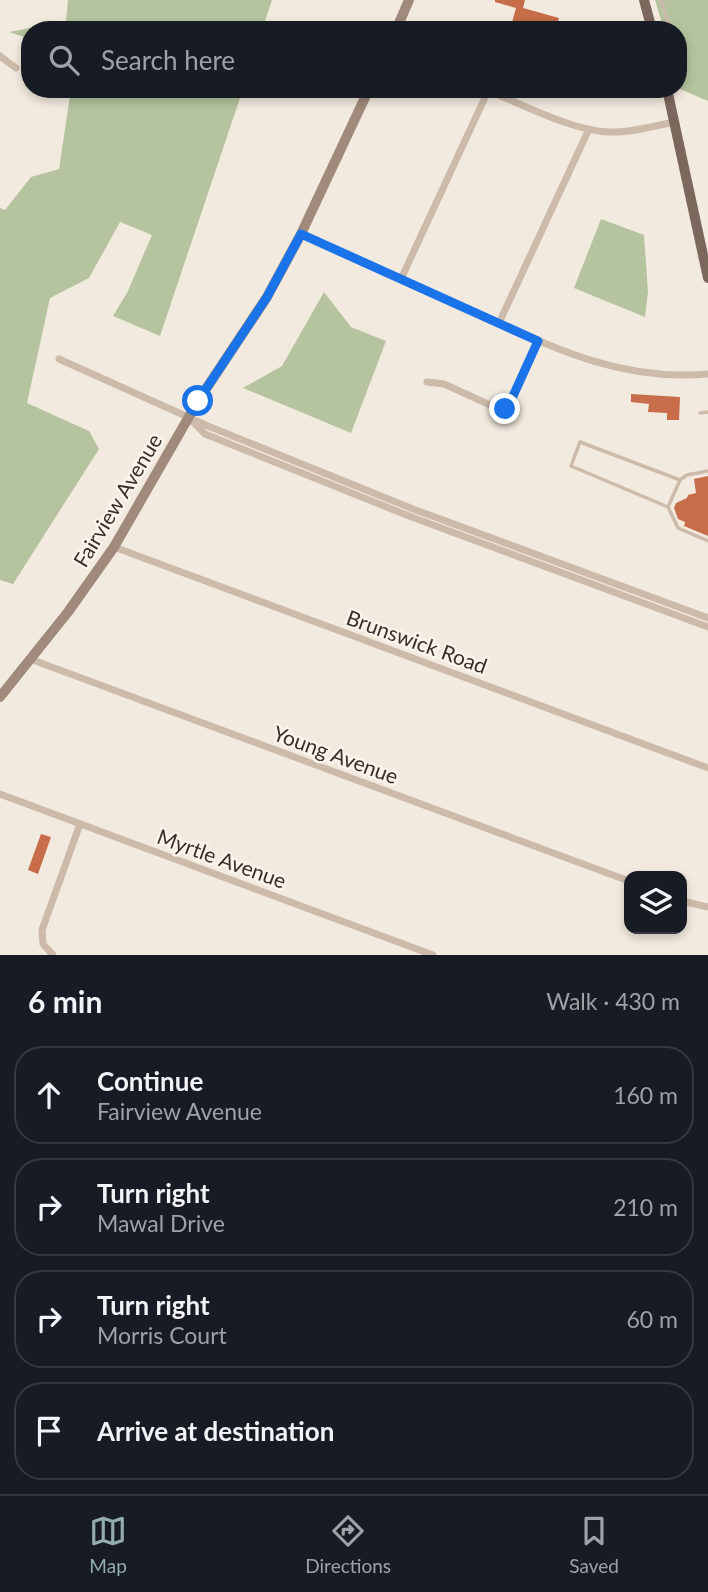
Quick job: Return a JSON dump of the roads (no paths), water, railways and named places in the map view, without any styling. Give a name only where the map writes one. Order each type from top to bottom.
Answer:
[{"type":"main road","points":[[400,21],[409,0]]},
{"type":"main road","points":[[644,0],[650,21]]},
{"type":"main road","name":"Fairview Avenue","points":[[0,697],[89,584],[114,547],[189,418],[267,297],[301,234],[365,98]]},
{"type":"main road","points":[[669,98],[708,278]]},
{"type":"street","points":[[0,56],[16,68]]},
{"type":"street","points":[[401,279],[482,98]]},
{"type":"street","points":[[507,98],[589,129],[621,132],[675,122]]},
{"type":"street","points":[[499,323],[589,129]]},
{"type":"street","points":[[301,234],[586,360],[622,370],[654,374],[708,374]]},
{"type":"street","points":[[427,382],[444,384],[499,409],[505,409],[538,341]]},
{"type":"street","points":[[59,359],[292,464],[388,503],[684,614],[708,627]]},
{"type":"street","name":"Brunswick Road","points":[[114,547],[708,768]]},
{"type":"street","points":[[684,614],[708,618]]},
{"type":"street","name":"Young Avenue","points":[[30,659],[624,879]]},
{"type":"street","name":"Myrtle Avenue","points":[[0,794],[433,955]]},
{"type":"street","points":[[53,955],[43,944],[42,930],[80,824]]},
{"type":"street","points":[[687,902],[708,907]]},
{"type":"lane","points":[[661,0],[668,21]]},
{"type":"lane","points":[[700,413],[708,412]]},
{"type":"lane","points":[[680,480],[580,442],[571,466],[668,507],[678,528],[708,541]]},
{"type":"lane","points":[[668,507],[680,480],[687,475],[708,471]]}]
